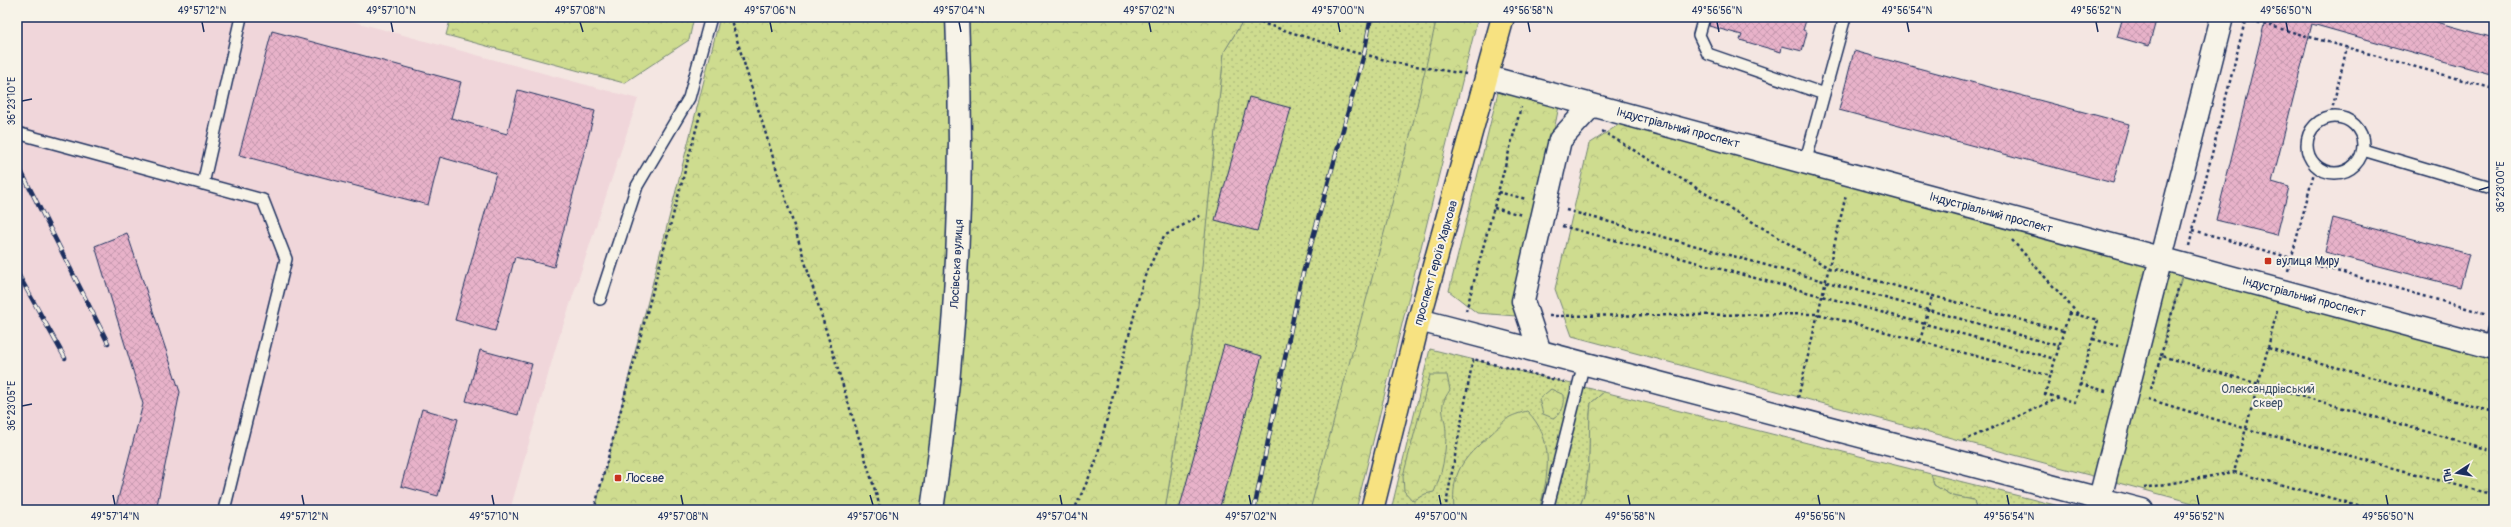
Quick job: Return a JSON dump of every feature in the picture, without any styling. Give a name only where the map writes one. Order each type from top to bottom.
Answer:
[{"type":"main road","name":"проспект Героїв Харкова","points":[[1372,510],[1419,320],[1488,77],[1503,17]]},
{"type":"street","name":"Лосівська вулиця","points":[[932,510],[951,373],[960,229],[961,110],[957,17]]},
{"type":"street","points":[[2098,504],[2222,17]]},
{"type":"street","name":"Індустріальний проспект","points":[[1488,77],[1526,88],[1586,111],[1805,163],[2161,259],[2492,341]]},
{"type":"street","points":[[1540,352],[1523,301],[1560,140],[1586,111]]},
{"type":"street","points":[[1419,320],[1933,455],[2098,504],[2139,500]]},
{"type":"lane","points":[[203,184],[241,17]]},
{"type":"lane","points":[[600,299],[637,186],[689,98],[711,17]]},
{"type":"lane","points":[[1704,17],[1699,35],[1708,54],[1824,94]]},
{"type":"lane","points":[[1805,163],[1845,17]]},
{"type":"lane","points":[[2339,117],[2354,125],[2360,132],[2363,150],[2354,166],[2346,171],[2327,172],[2316,165],[2308,151],[2310,134],[2314,126],[2330,118],[2339,117]]},
{"type":"lane","points":[[17,133],[263,200],[286,259],[224,510]]},
{"type":"lane","points":[[2363,150],[2494,189]]},
{"type":"lane","points":[[1547,510],[1584,363]]},
{"type":"path","points":[[730,17],[881,510]]},
{"type":"path","points":[[1243,17],[1356,53],[1396,63],[1488,77]]},
{"type":"path","points":[[2494,89],[2246,18],[2185,265],[2148,401],[2247,429],[2494,494]]},
{"type":"path","points":[[2330,118],[2347,47]]},
{"type":"path","points":[[594,510],[701,110],[693,83]]},
{"type":"path","points":[[1460,331],[1526,88]]},
{"type":"path","points":[[1586,111],[1829,268],[2064,331]]},
{"type":"path","points":[[2291,258],[2316,165]]},
{"type":"path","points":[[1798,400],[1851,175]]},
{"type":"path","points":[[1498,192],[1543,212],[1822,296],[2056,359]]},
{"type":"path","points":[[1494,208],[1543,212],[1826,283],[2059,346]]},
{"type":"path","points":[[1071,510],[1076,506],[1095,464],[1144,278],[1164,236],[1201,215]]},
{"type":"path","points":[[2193,230],[2494,316]]},
{"type":"path","points":[[2011,239],[2078,315]]},
{"type":"path","points":[[1920,341],[1932,296]]},
{"type":"path","points":[[2069,312],[2078,315],[2098,320],[2075,402],[2045,394],[2069,312]]},
{"type":"path","points":[[1529,316],[1818,314],[2051,376]]},
{"type":"path","points":[[2093,339],[2120,346]]},
{"type":"path","points":[[2234,472],[2268,348],[2494,412]]},
{"type":"path","points":[[2160,356],[2494,451]]},
{"type":"path","points":[[1444,510],[1473,359],[1578,386]]},
{"type":"path","points":[[2080,384],[2108,392]]},
{"type":"path","points":[[1933,455],[2059,398]]},
{"type":"path","points":[[2139,500],[2234,472],[2376,510]]},
{"type":"shaded area","points":[[17,17],[337,17],[638,99],[555,350],[510,510],[17,510]]},
{"type":"green space","points":[[451,17],[694,17],[689,40],[624,83],[446,35]]},
{"type":"green space","points":[[720,17],[1245,17],[1224,52],[1198,305],[1165,510],[595,510]]},
{"type":"green space","points":[[1245,17],[1473,17],[1339,510],[1165,510],[1196,319],[1224,52]]},
{"type":"green space","points":[[1437,17],[1478,17],[1356,510],[1310,510],[1411,132]]},
{"type":"green space","points":[[1498,92],[1559,106],[1516,316],[1477,313],[1449,291]]},
{"type":"green space","name":"Олександрівський сквер","points":[[1632,116],[2187,255],[2163,344],[2188,256],[2494,341],[2494,510],[2219,510],[1572,336],[1555,289],[1589,144]]},
{"type":"green space","points":[[1430,349],[1604,392],[1591,403],[1588,471],[1583,498],[1578,510],[1391,510]]},
{"type":"green space","points":[[1430,375],[1447,375],[1450,390],[1443,402],[1446,427],[1445,449],[1441,471],[1434,492],[1425,494],[1413,501],[1404,491],[1403,476]]},
{"type":"green space","points":[[1551,389],[1564,395],[1563,408],[1553,418],[1543,414],[1539,399]]},
{"type":"green space","points":[[1604,392],[1931,474],[1934,485],[1952,496],[1974,500],[1976,510],[1578,510],[1583,498],[1588,471],[1591,403]]},
{"type":"green space","points":[[1527,411],[1536,422],[1546,445],[1547,471],[1543,497],[1539,510],[1454,510],[1457,475],[1466,459],[1509,417]]},
{"type":"green space","points":[[1931,474],[2075,510],[1976,510],[1974,500],[1952,496],[1934,485]]},
{"type":"building","points":[[1711,17],[1807,17],[1803,30],[1807,32],[1802,51],[1782,46],[1781,52],[1740,40],[1742,35],[1709,26]]},
{"type":"building","points":[[2123,17],[2157,17],[2149,46],[2117,37]]},
{"type":"building","points":[[2266,17],[2419,17],[2494,38],[2494,75],[2312,24],[2272,182],[2289,187],[2277,235],[2216,220]]},
{"type":"building","points":[[272,31],[461,82],[451,118],[507,134],[518,90],[595,111],[554,267],[515,257],[495,331],[455,320],[496,173],[440,157],[428,205],[239,155]]},
{"type":"building","points":[[1854,51],[2129,124],[2113,183],[1839,110]]},
{"type":"building","points":[[1249,97],[1291,108],[1257,231],[1215,220]]},
{"type":"building","points":[[2333,218],[2469,254],[2460,287],[2325,252]]},
{"type":"building","points":[[127,233],[180,392],[156,510],[115,510],[143,404],[95,246]]},
{"type":"building","points":[[1224,345],[1262,356],[1219,510],[1179,510]]},
{"type":"building","points":[[480,350],[532,364],[518,415],[466,401]]},
{"type":"building","points":[[422,409],[458,419],[438,496],[401,486]]},
{"type":"railway","points":[[1254,510],[1300,284],[1364,54],[1371,17]]},
{"type":"railway","points":[[17,163],[108,343]]},
{"type":"railway","points":[[17,272],[65,358]]},
{"type":"place","name":"вулиця Миру","points":[[2268,261]]},
{"type":"place","name":"Лосєве","points":[[618,478]]}]
